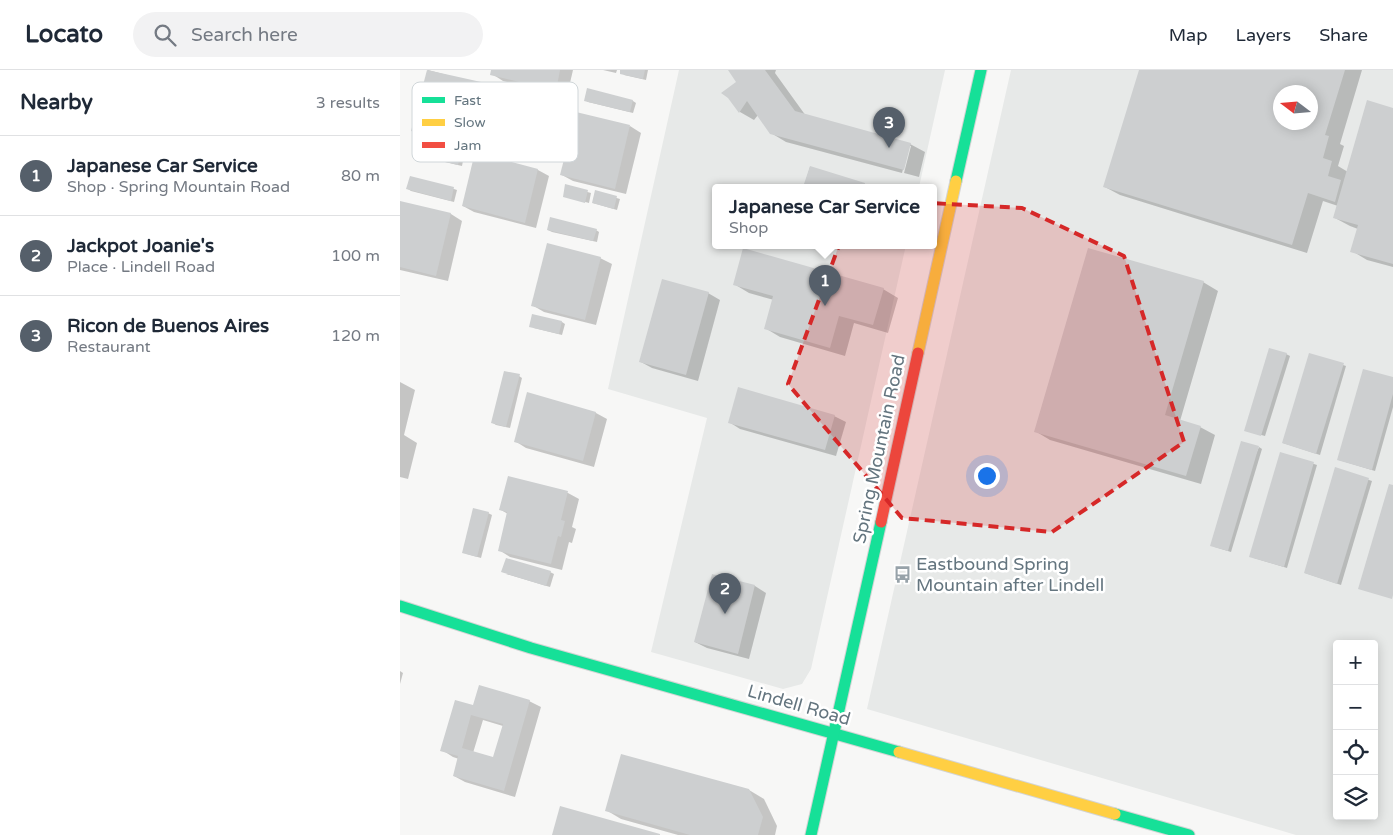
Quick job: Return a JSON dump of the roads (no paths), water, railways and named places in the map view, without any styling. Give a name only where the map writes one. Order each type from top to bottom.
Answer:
[{"type":"street","name":"Spring Mountain Road","points":[[811,835],[981,70]]},
{"type":"street","name":"Lindell Road","points":[[400,606],[451,624],[616,673],[834,733],[1189,835]]},
{"type":"place","name":"Ricon de Buenos Aires","points":[[889,148]]},
{"type":"place","name":"Japanese Car Service","points":[[825,306]]},
{"type":"place","name":"Eastbound Spring Mountain after Lindell","points":[[902,574]]},
{"type":"place","name":"Jackpot Joanie's","points":[[725,614]]}]
